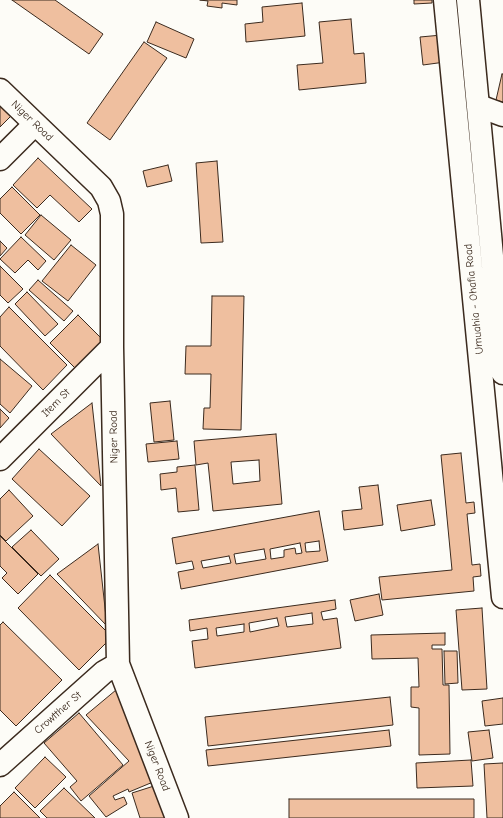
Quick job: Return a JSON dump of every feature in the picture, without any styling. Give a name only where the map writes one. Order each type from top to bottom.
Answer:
[{"type":"street","name":"Umuahia - Ohafia Road","points":[[445,0],[503,597]]},
{"type":"street","name":"Umuahia - Ohafia Road","points":[[468,0],[503,373]]},
{"type":"street","name":"Niger Road","points":[[0,90],[101,187],[109,201],[112,214],[112,347],[118,664],[177,818]]},
{"type":"street","points":[[479,106],[503,115]]},
{"type":"street","points":[[0,158],[35,124]]},
{"type":"street","name":"Item St","points":[[0,459],[112,347]]},
{"type":"street","name":"Crowtther St","points":[[3,755],[104,672],[118,664]]},
{"type":"building","points":[[12,0],[55,0],[103,34],[89,54]]},
{"type":"building","points":[[200,0],[237,0],[237,5],[222,3],[222,8],[207,6],[208,1]]},
{"type":"building","points":[[414,0],[432,0],[432,3],[414,4]]},
{"type":"building","points":[[302,3],[305,36],[246,42],[245,24],[263,22],[262,7]]},
{"type":"building","points":[[351,19],[354,54],[364,53],[366,83],[299,90],[297,65],[323,63],[319,22]]},
{"type":"building","points":[[156,22],[194,39],[186,58],[147,42]]},
{"type":"building","points":[[442,35],[445,62],[423,65],[420,37]]},
{"type":"building","points":[[144,42],[167,58],[110,140],[87,123]]},
{"type":"building","points":[[503,74],[503,102],[496,100]]},
{"type":"building","points":[[0,102],[12,115],[0,127]]},
{"type":"building","points":[[38,158],[92,209],[79,222],[50,195],[37,208],[13,185]]},
{"type":"building","points":[[217,161],[223,242],[201,243],[196,163]]},
{"type":"building","points":[[168,165],[172,181],[147,187],[143,171]]},
{"type":"building","points":[[12,187],[40,215],[21,234],[0,213],[0,199]]},
{"type":"building","points":[[41,215],[71,240],[54,260],[25,235]]},
{"type":"building","points":[[21,237],[46,261],[38,270],[28,260],[15,273],[0,259]]},
{"type":"building","points":[[0,241],[7,248],[0,256]]},
{"type":"building","points":[[71,245],[96,265],[68,301],[42,281]]},
{"type":"building","points":[[0,266],[23,289],[8,303],[0,295]]},
{"type":"building","points":[[38,280],[73,311],[64,321],[29,290]]},
{"type":"building","points":[[27,292],[58,324],[45,336],[15,304]]},
{"type":"building","points":[[212,296],[244,296],[241,430],[203,429],[204,408],[210,408],[211,374],[185,374],[186,346],[211,346]]},
{"type":"building","points":[[9,307],[67,365],[43,390],[0,346],[0,317]]},
{"type":"building","points":[[78,315],[106,343],[78,371],[50,343]]},
{"type":"building","points":[[0,359],[32,386],[10,413],[0,404]]},
{"type":"building","points":[[170,401],[174,440],[154,442],[150,403]]},
{"type":"building","points":[[92,403],[101,486],[51,434]]},
{"type":"building","points":[[0,409],[9,418],[0,428]]},
{"type":"building","points":[[276,434],[282,504],[213,511],[208,463],[196,465],[194,441]],"holes":[[[259,460],[260,481],[233,484],[231,462]]]},
{"type":"building","points":[[177,441],[179,459],[148,462],[146,444]]},
{"type":"building","points":[[39,449],[90,496],[62,526],[12,479]]},
{"type":"building","points":[[461,453],[466,503],[474,502],[475,513],[467,514],[472,565],[480,564],[481,576],[473,577],[474,591],[382,600],[379,577],[452,570],[441,455]]},
{"type":"building","points":[[195,465],[199,510],[178,512],[176,488],[161,490],[160,474],[177,472],[177,467]]},
{"type":"building","points":[[378,485],[383,525],[344,530],[342,511],[362,509],[359,487]]},
{"type":"building","points":[[9,490],[33,516],[6,541],[0,535],[0,499]]},
{"type":"building","points":[[431,500],[435,525],[401,531],[397,505]]},
{"type":"building","points":[[319,511],[328,561],[181,589],[178,572],[194,569],[192,561],[176,564],[172,538]],"holes":[[[319,541],[320,551],[306,552],[305,543]],[[300,543],[302,553],[296,554],[295,548],[284,550],[284,557],[271,559],[270,549]],[[264,549],[266,559],[236,564],[234,554]],[[229,556],[231,563],[203,568],[201,561]]]},
{"type":"building","points":[[31,530],[59,559],[41,576],[12,547]]},
{"type":"building","points":[[0,536],[38,574],[18,594],[2,578],[7,573],[0,566]]},
{"type":"building","points":[[98,544],[107,626],[57,574]]},
{"type":"building","points":[[50,575],[112,637],[79,670],[18,608]]},
{"type":"building","points":[[379,594],[383,615],[355,621],[350,600]]},
{"type":"building","points":[[335,600],[336,609],[321,612],[323,620],[337,618],[341,648],[195,668],[192,641],[208,639],[207,628],[190,631],[189,620]],"holes":[[[312,613],[313,624],[287,627],[285,617]],[[277,618],[279,626],[250,632],[249,623]],[[244,624],[244,632],[217,636],[216,628]]]},
{"type":"building","points":[[482,608],[487,689],[462,690],[456,610]]},
{"type":"building","points":[[3,622],[62,680],[16,726],[0,710],[0,625]]},
{"type":"building","points":[[445,633],[445,645],[432,645],[432,649],[442,649],[443,685],[449,685],[450,754],[419,755],[419,708],[411,707],[411,687],[419,687],[418,658],[372,659],[371,635]]},
{"type":"building","points":[[444,651],[457,651],[458,683],[445,684]]},
{"type":"building","points":[[116,690],[153,782],[129,792],[128,789],[113,796],[115,800],[124,797],[127,804],[106,817],[89,796],[129,761],[86,715]]},
{"type":"building","points":[[390,697],[393,725],[208,746],[205,717]]},
{"type":"building","points":[[503,698],[503,724],[485,726],[482,701]]},
{"type":"building","points":[[79,713],[123,765],[81,801],[70,787],[77,781],[44,743]]},
{"type":"building","points":[[389,730],[391,746],[208,766],[206,750]]},
{"type":"building","points":[[489,730],[493,758],[472,761],[468,732]]},
{"type":"building","points":[[45,757],[66,777],[35,808],[15,788]]},
{"type":"building","points":[[471,760],[473,786],[417,788],[416,763]]},
{"type":"building","points":[[503,763],[503,818],[487,818],[484,764]]},
{"type":"building","points":[[154,786],[165,818],[140,818],[132,793]]},
{"type":"building","points":[[64,788],[95,818],[47,818],[40,811]]},
{"type":"building","points":[[14,792],[40,818],[0,818],[0,806]]},
{"type":"building","points":[[289,799],[474,799],[474,818],[289,818]]}]
